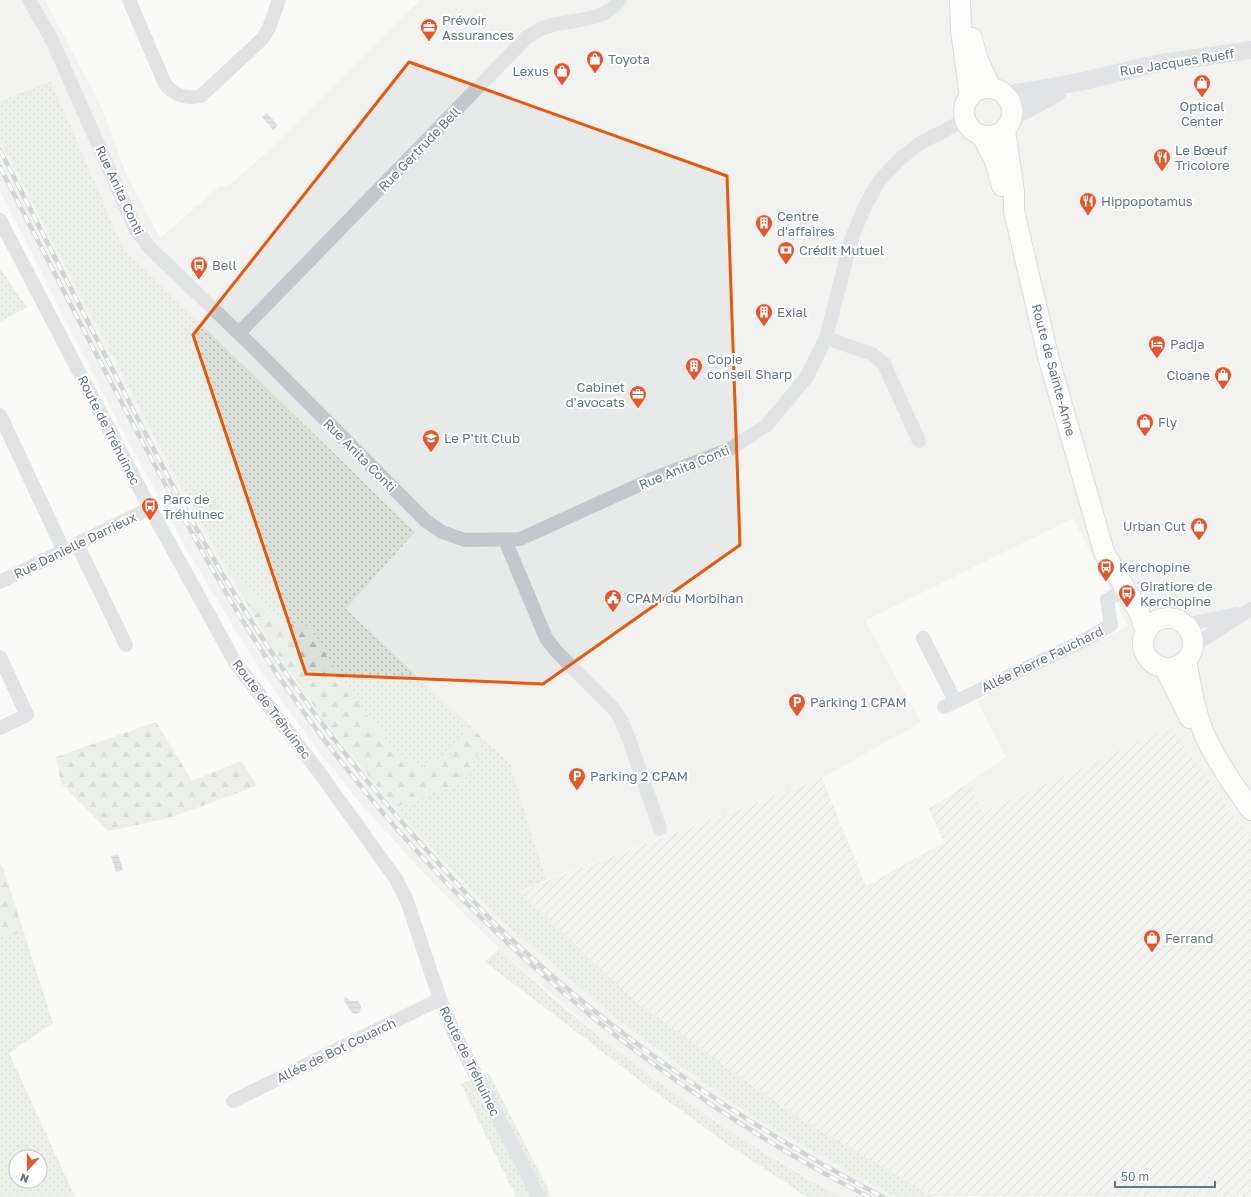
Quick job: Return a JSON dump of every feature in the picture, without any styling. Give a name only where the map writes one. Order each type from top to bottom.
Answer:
[{"type":"main road","points":[[960,1],[970,26],[977,58],[998,92],[1012,109],[1008,124],[994,136],[982,136],[975,132],[965,120],[964,108],[970,97],[979,90],[998,92]]},
{"type":"main road","points":[[960,1],[961,30],[970,97]]},
{"type":"main road","name":"Route de Sainte-Anne","points":[[1008,124],[1014,192],[1014,211],[1048,356],[1104,552],[1124,590],[1138,612],[1146,632]]},
{"type":"main road","name":"Route de Sainte-Anne","points":[[982,136],[992,154],[1005,194],[1014,211]]},
{"type":"main road","name":"Route de Sainte-Anne","points":[[1098,529],[1110,550],[1150,606],[1166,619]]},
{"type":"main road","points":[[1190,653],[1180,665],[1165,668],[1157,665],[1146,655],[1144,639],[1146,632],[1151,625],[1166,619],[1173,619],[1186,625],[1190,631],[1192,694],[1205,736],[1233,784],[1251,810]]},
{"type":"main road","points":[[1165,668],[1188,712],[1204,749],[1233,784]]},
{"type":"street","name":"Rue Anita Conti","points":[[29,0],[52,40],[135,228],[149,247],[239,333],[426,521],[442,532],[465,540],[520,539],[652,479],[730,449],[767,425],[791,398],[806,378],[826,338],[852,237],[866,204],[880,180],[900,159],[920,143],[965,120]]},
{"type":"street","points":[[129,0],[165,84],[176,94],[191,98],[201,96],[262,38],[269,28],[280,0]]},
{"type":"street","name":"Rue Gertrude Bell","points":[[239,333],[526,37],[545,27],[600,15],[611,10],[620,0]]},
{"type":"street","name":"Rue Jacques Rueff","points":[[998,92],[1079,82],[1155,64],[1251,50]]},
{"type":"street","name":"Rue Jacques Rueff","points":[[1008,124],[1031,105],[1079,82]]},
{"type":"street","name":"Route de Tréhuinec","points":[[0,220],[150,508],[235,662],[319,772],[396,879],[407,901],[440,999],[455,1035],[538,1197]]},
{"type":"street","points":[[826,338],[872,354],[884,364],[919,441]]},
{"type":"street","points":[[0,415],[64,551]]},
{"type":"street","name":"Rue Danielle Darrieux","points":[[0,582],[150,508]]},
{"type":"street","points":[[506,540],[546,638],[556,651],[613,708],[620,718],[629,739],[660,829]]},
{"type":"street","points":[[77,544],[126,645]]},
{"type":"street","name":"Allée Pierre Fauchard","points":[[923,638],[949,704],[1085,640],[1111,624],[1107,600],[1124,590]]},
{"type":"street","points":[[1186,625],[1249,610]]},
{"type":"street","points":[[1190,653],[1249,610]]},
{"type":"street","points":[[0,657],[27,715],[0,728]]},
{"type":"street","name":"Allée de Bot Couarch","points":[[233,1101],[440,999]]},
{"type":"highlighted area","points":[[409,62],[727,176],[740,545],[543,684],[306,674],[193,335]]},
{"type":"shaded area","points":[[0,0],[45,0],[100,104],[127,176],[160,238],[220,186],[227,187],[267,152],[398,21],[421,0],[1251,0],[1251,839],[1171,727],[983,812],[970,782],[1006,757],[977,701],[1128,626],[1073,518],[865,621],[921,722],[822,778],[546,880],[510,764],[346,609],[415,532],[123,248],[51,81],[0,101]]},
{"type":"shaded area","points":[[267,113],[278,125],[273,130],[262,117]]},
{"type":"shaded area","points":[[0,140],[170,466],[229,573],[269,641],[320,715],[395,808],[495,915],[615,1017],[757,1119],[895,1197],[841,1197],[752,1145],[681,1098],[617,1051],[510,959],[418,867],[357,799],[320,753],[263,675],[191,557],[99,386],[0,191]]},
{"type":"shaded area","points":[[1171,727],[1251,839],[1251,1197],[932,1196],[792,1114],[632,999],[519,891],[822,778],[866,886],[944,842],[929,809],[970,782],[983,812]]},
{"type":"shaded area","points":[[118,854],[123,870],[116,872],[111,856]]},
{"type":"shaded area","points":[[345,997],[351,1001],[358,1001],[361,1006],[360,1012],[357,1014],[352,1013],[344,1001]]},
{"type":"green space","points":[[51,81],[123,248],[415,532],[346,609],[469,725],[451,754],[419,768],[395,750],[353,698],[309,627],[277,621],[229,573],[170,466],[0,140],[0,101]]},
{"type":"green space","points":[[0,269],[27,307],[0,322]]},
{"type":"green space","points":[[229,573],[276,621],[309,627],[353,698],[395,750],[419,768],[451,754],[469,725],[484,740],[465,780],[395,808],[320,715],[269,641]]},
{"type":"green space","points":[[156,722],[192,781],[241,761],[257,786],[169,818],[108,831],[61,783],[56,757]]},
{"type":"green space","points":[[484,740],[510,764],[546,880],[519,891],[632,999],[792,1114],[934,1197],[895,1197],[757,1119],[681,1066],[615,1017],[495,915],[395,808],[465,780]]},
{"type":"green space","points":[[0,864],[3,867],[24,933],[0,936]]},
{"type":"green space","points":[[24,933],[53,1023],[9,1053],[75,1197],[0,1197],[0,936]]},
{"type":"green space","points":[[499,949],[578,1019],[662,1084],[705,1115],[750,1144],[841,1197],[807,1197],[727,1144],[642,1082],[485,962]]},
{"type":"green space","points":[[489,1073],[552,1197],[516,1197],[461,1084]]},
{"type":"railway","points":[[0,150],[91,329],[213,559],[290,680],[338,745],[390,808],[457,884],[509,937],[551,975],[595,1011],[687,1080],[736,1112],[784,1142],[883,1197]]},
{"type":"railway","points":[[0,167],[153,462],[233,606],[271,665],[330,747],[394,825],[463,899],[536,969],[613,1034],[695,1093],[780,1148],[869,1197]]},
{"type":"place","name":"Prévoir Assurances","points":[[429,42]]},
{"type":"place","name":"Toyota","points":[[595,74]]},
{"type":"place","name":"Lexus","points":[[562,86]]},
{"type":"place","name":"Optical Center","points":[[1202,98]]},
{"type":"place","name":"Le Bœuf Tricolore","points":[[1162,172]]},
{"type":"place","name":"Hippopotamus","points":[[1088,216]]},
{"type":"place","name":"Centre d'affaires","points":[[764,238]]},
{"type":"place","name":"Crédit Mutuel","points":[[786,265]]},
{"type":"place","name":"Bell","points":[[199,280]]},
{"type":"place","name":"Exial","points":[[764,327]]},
{"type":"place","name":"Padja","points":[[1157,359]]},
{"type":"place","name":"Copie conseil Sharp","points":[[694,381]]},
{"type":"place","name":"Cloane","points":[[1223,390]]},
{"type":"place","name":"Cabinet d'avocats","points":[[638,409]]},
{"type":"place","name":"Fly","points":[[1145,437]]},
{"type":"place","name":"Le P'tit Club","points":[[431,453]]},
{"type":"place","name":"Parc de Tréhuinec","points":[[150,521]]},
{"type":"place","name":"Urban Cut","points":[[1199,541]]},
{"type":"place","name":"Kerchopine","points":[[1106,582]]},
{"type":"place","name":"Giratiore de Kerchopine","points":[[1127,608]]},
{"type":"place","name":"CPAM du Morbihan","points":[[613,613]]},
{"type":"place","name":"Parking 1 CPAM","points":[[797,717]]},
{"type":"place","name":"Parking 2 CPAM","points":[[577,791]]},
{"type":"place","name":"Ferrand","points":[[1152,953]]}]
